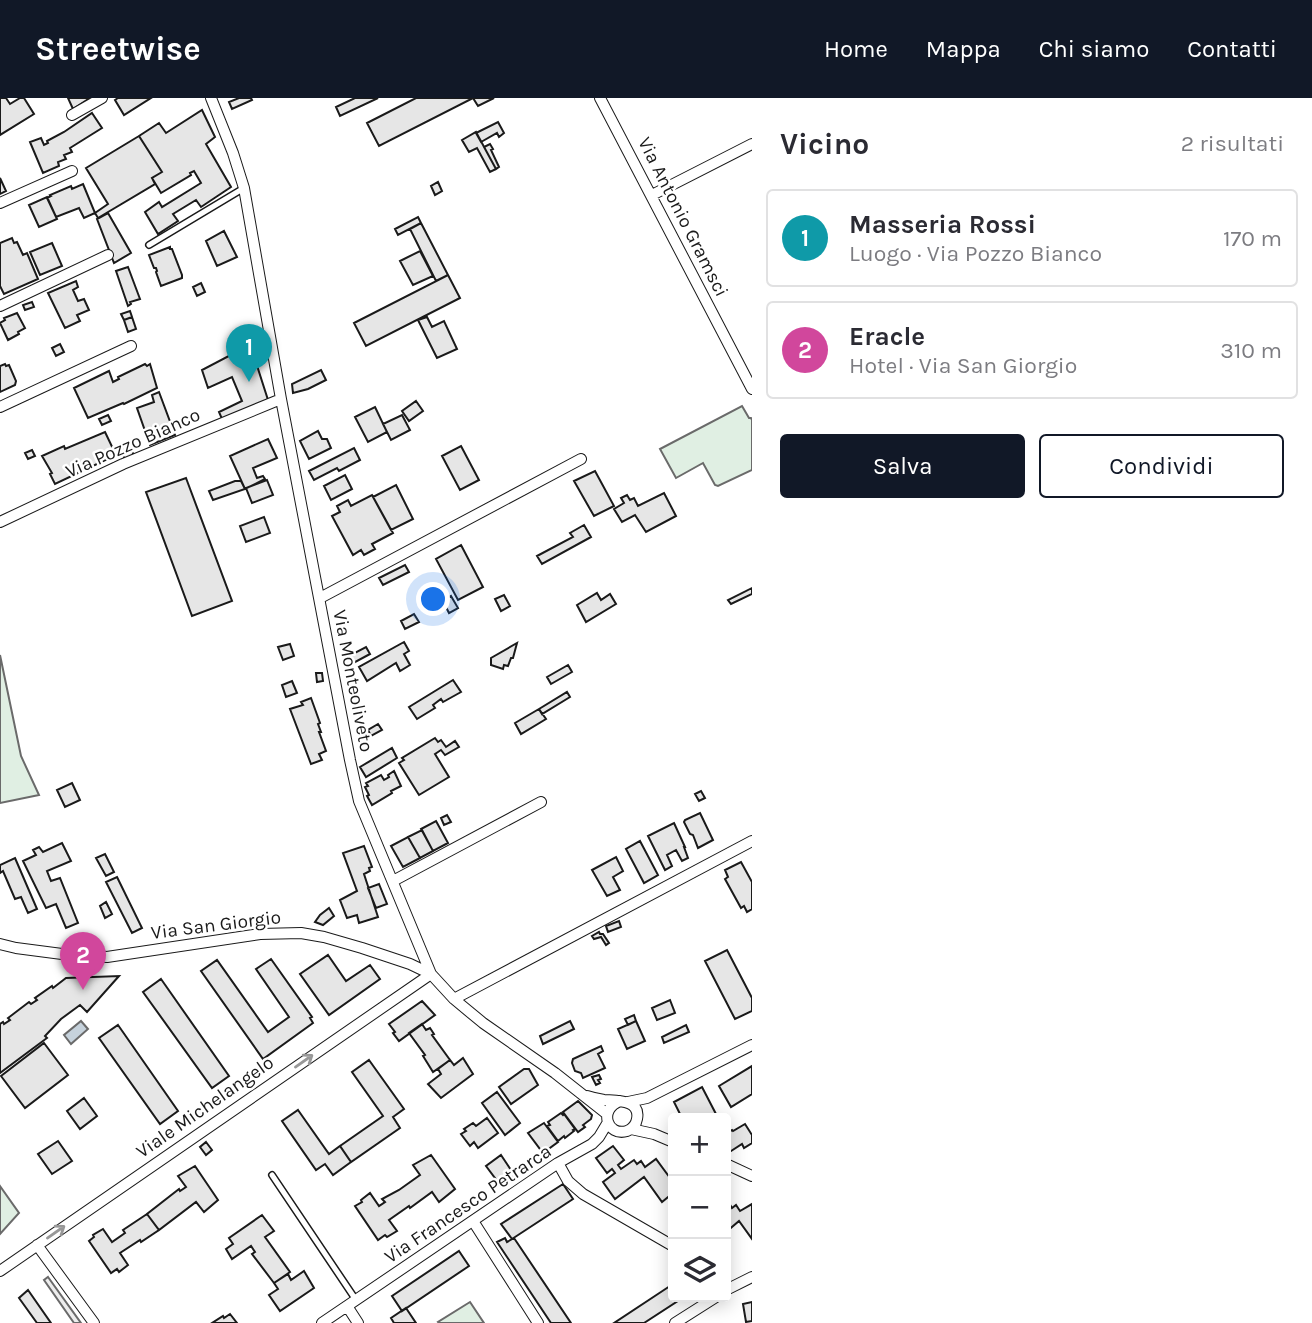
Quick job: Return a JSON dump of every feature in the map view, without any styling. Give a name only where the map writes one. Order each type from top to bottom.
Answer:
[{"type":"street","points":[[72,116],[102,98]]},
{"type":"street","name":"Via Monteoliveto","points":[[211,98],[244,188],[281,399],[359,801],[431,974],[482,1023],[585,1096],[610,1122]]},
{"type":"street","name":"Via Antonio Gramsci","points":[[600,98],[752,389]]},
{"type":"street","points":[[652,195],[752,144]]},
{"type":"street","points":[[0,203],[72,171]]},
{"type":"street","points":[[0,306],[107,255]]},
{"type":"street","points":[[0,407],[131,345]]},
{"type":"street","name":"Via Pozzo Bianco","points":[[0,522],[123,464],[281,399]]},
{"type":"street","points":[[320,598],[582,459]]},
{"type":"street","points":[[393,881],[541,802]]},
{"type":"street","points":[[454,999],[752,841]]},
{"type":"street","name":"Via San Giorgio","points":[[0,944],[62,954],[107,957],[260,934],[300,933],[362,948],[431,974]]},
{"type":"street","name":"Viale Michelangelo","points":[[0,1271],[431,974]]},
{"type":"street","points":[[647,1098],[635,1121],[624,1132],[610,1122],[612,1104],[647,1098],[752,1045]]},
{"type":"street","name":"Via Monteoliveto","points":[[585,1096],[624,1102]]},
{"type":"street","points":[[624,1102],[635,1108],[635,1121]]},
{"type":"street","points":[[635,1121],[668,1140]]},
{"type":"street","name":"Via Francesco Petrarca","points":[[322,1323],[558,1163],[592,1144],[610,1122]]},
{"type":"street","points":[[558,1163],[569,1181],[583,1194],[668,1243]]},
{"type":"street","points":[[731,1166],[752,1175]]},
{"type":"street","points":[[473,1221],[538,1323]]},
{"type":"street","points":[[37,1245],[94,1323]]},
{"type":"street","points":[[731,1287],[752,1277]]},
{"type":"street","points":[[731,1280],[737,1283]]},
{"type":"street","points":[[675,1323],[708,1302]]},
{"type":"street","points":[[347,1306],[358,1323]]},
{"type":"lane","points":[[149,245],[244,188]]},
{"type":"lane","points":[[272,1175],[356,1300]]},
{"type":"green space","points":[[742,406],[752,420],[752,470],[718,486],[703,463],[676,478],[660,449]]},
{"type":"green space","points":[[0,655],[21,756],[39,795],[0,803]]},
{"type":"green space","points":[[0,1186],[19,1213],[0,1234]]},
{"type":"green space","points":[[470,1302],[484,1323],[438,1322]]},
{"type":"shaded area","points":[[81,1021],[88,1029],[71,1044],[64,1035]]},
{"type":"shaded area","points":[[48,1277],[81,1323],[74,1323],[44,1280]]},
{"type":"building","points":[[0,98],[6,98],[10,104],[24,98],[34,114],[0,135]]},
{"type":"building","points":[[68,98],[90,98],[73,109]]},
{"type":"building","points":[[151,98],[124,115],[115,100]]},
{"type":"building","points":[[239,98],[252,100],[232,109],[229,102]]},
{"type":"building","points":[[355,98],[378,98],[340,116],[336,107]]},
{"type":"building","points":[[416,98],[473,98],[379,146],[367,123]]},
{"type":"building","points":[[473,98],[494,98],[478,106]]},
{"type":"building","points":[[202,110],[215,137],[206,144],[231,187],[201,207],[196,200],[173,214],[178,221],[158,234],[145,212],[159,202],[162,207],[201,183],[194,171],[161,193],[152,178],[162,172],[139,136],[159,123],[166,133]]},
{"type":"building","points":[[92,113],[102,128],[70,148],[72,152],[64,155],[66,159],[58,162],[59,166],[43,173],[30,142],[41,138],[44,145]]},
{"type":"building","points":[[498,122],[504,133],[499,137],[497,133],[481,142],[476,133]]},
{"type":"building","points":[[476,132],[496,169],[490,172],[477,148],[469,152],[462,140]]},
{"type":"building","points":[[139,136],[162,172],[152,178],[155,184],[98,218],[95,213],[108,204],[86,168]]},
{"type":"building","points":[[490,144],[499,167],[496,169],[484,147]]},
{"type":"building","points":[[0,178],[6,191],[0,194]]},
{"type":"building","points":[[438,182],[442,191],[435,195],[431,186]]},
{"type":"building","points":[[83,184],[95,213],[84,218],[79,208],[56,217],[47,198],[71,186],[72,189]]},
{"type":"building","points":[[47,197],[57,219],[39,227],[29,205]]},
{"type":"building","points":[[108,213],[131,253],[114,263],[97,219]]},
{"type":"building","points":[[418,217],[421,223],[398,235],[395,229]]},
{"type":"building","points":[[421,223],[448,275],[436,281],[410,229]]},
{"type":"building","points":[[224,231],[237,257],[217,266],[206,241]]},
{"type":"building","points":[[12,238],[23,255],[27,253],[38,279],[4,294],[0,286],[0,243]]},
{"type":"building","points":[[52,243],[62,266],[40,275],[30,252]]},
{"type":"building","points":[[170,247],[182,278],[161,286],[149,255]]},
{"type":"building","points":[[420,251],[433,276],[413,285],[400,261]]},
{"type":"building","points":[[128,267],[140,299],[130,302],[128,306],[116,271]]},
{"type":"building","points":[[448,275],[460,298],[366,346],[354,323]]},
{"type":"building","points":[[76,281],[78,287],[73,290],[78,301],[84,299],[89,310],[77,315],[80,321],[65,328],[48,293]]},
{"type":"building","points":[[201,283],[205,292],[197,296],[193,287]]},
{"type":"building","points":[[32,302],[34,307],[25,310],[23,305]]},
{"type":"building","points":[[130,311],[132,317],[124,320],[121,314]]},
{"type":"building","points":[[17,313],[25,328],[8,340],[0,323],[4,318]]},
{"type":"building","points":[[132,317],[136,329],[128,332],[124,320]]},
{"type":"building","points":[[427,317],[432,327],[444,321],[457,349],[437,358],[418,320]]},
{"type":"building","points":[[60,344],[64,352],[56,356],[52,348]]},
{"type":"building","points":[[244,348],[245,352],[252,350],[268,400],[222,419],[219,412],[242,401],[232,377],[208,388],[202,370]]},
{"type":"building","points":[[145,364],[150,364],[157,388],[88,418],[74,388],[109,371],[113,382]]},
{"type":"building","points":[[9,365],[16,381],[15,385],[0,392],[0,366]]},
{"type":"building","points":[[321,370],[326,380],[293,393],[292,384]]},
{"type":"building","points":[[159,392],[175,435],[150,445],[137,408],[154,402],[152,395]]},
{"type":"building","points":[[416,401],[423,411],[409,421],[402,411]]},
{"type":"building","points":[[375,407],[387,432],[368,442],[355,417]]},
{"type":"building","points":[[108,415],[111,421],[102,425],[99,419]]},
{"type":"building","points":[[402,415],[410,430],[391,440],[383,424]]},
{"type":"building","points":[[318,431],[322,439],[327,439],[331,448],[309,459],[300,441]]},
{"type":"building","points":[[105,432],[116,455],[55,484],[42,456]]},
{"type":"building","points":[[268,439],[277,458],[253,468],[257,478],[263,476],[265,479],[245,489],[230,456]]},
{"type":"building","points":[[128,441],[134,456],[125,460],[119,445]]},
{"type":"building","points":[[461,446],[479,480],[460,490],[442,456]]},
{"type":"building","points":[[354,448],[360,460],[314,480],[309,471]]},
{"type":"building","points":[[32,450],[35,456],[28,459],[25,453]]},
{"type":"building","points":[[595,471],[614,506],[594,516],[574,481]]},
{"type":"building","points":[[345,475],[352,489],[331,500],[324,486]]},
{"type":"building","points":[[186,478],[232,601],[192,616],[146,492]]},
{"type":"building","points":[[267,480],[273,495],[252,503],[246,488]]},
{"type":"building","points":[[241,481],[245,489],[213,500],[209,491]]},
{"type":"building","points":[[396,485],[413,519],[391,530],[373,497]]},
{"type":"building","points":[[664,493],[676,516],[646,532],[635,515],[622,522],[614,509],[624,503],[621,498],[627,495],[630,500],[634,498],[638,506]]},
{"type":"building","points":[[372,495],[393,533],[372,544],[375,549],[364,555],[361,550],[353,555],[332,516],[340,512],[337,506],[348,500],[351,506]]},
{"type":"building","points":[[264,517],[270,533],[246,542],[240,526]]},
{"type":"building","points":[[584,525],[591,537],[542,564],[537,556],[573,537],[570,533]]},
{"type":"building","points":[[461,545],[483,587],[458,600],[436,559]]},
{"type":"building","points":[[405,565],[409,572],[383,585],[379,578]]},
{"type":"building","points":[[752,588],[752,594],[731,604],[728,600]]},
{"type":"building","points":[[597,593],[601,600],[610,594],[616,604],[586,622],[577,605]]},
{"type":"building","points":[[504,595],[510,606],[501,611],[495,599]]},
{"type":"building","points":[[451,596],[458,608],[449,613],[443,601]]},
{"type":"building","points":[[414,614],[419,622],[405,629],[401,621]]},
{"type":"building","points":[[404,642],[409,651],[404,654],[410,665],[400,671],[396,663],[367,681],[359,667]]},
{"type":"building","points":[[517,643],[508,666],[504,665],[503,669],[491,665],[491,658]]},
{"type":"building","points":[[290,644],[294,656],[283,660],[278,647]]},
{"type":"building","points":[[366,647],[370,654],[346,667],[345,658]]},
{"type":"building","points":[[568,665],[572,672],[551,684],[547,677]]},
{"type":"building","points":[[316,673],[322,673],[323,681],[317,682]]},
{"type":"building","points":[[453,680],[461,692],[443,702],[441,699],[433,705],[435,708],[417,719],[409,707]]},
{"type":"building","points":[[292,681],[297,693],[286,697],[282,685]]},
{"type":"building","points":[[567,692],[570,697],[542,714],[539,709]]},
{"type":"building","points":[[311,698],[326,751],[319,754],[322,760],[311,764],[290,709],[303,705],[301,702]]},
{"type":"building","points":[[539,709],[546,719],[521,734],[515,723]]},
{"type":"building","points":[[378,724],[382,730],[371,736],[368,730]]},
{"type":"building","points":[[435,738],[438,742],[441,740],[446,747],[455,741],[459,747],[445,755],[441,750],[435,754],[449,777],[419,795],[399,763],[404,760],[402,758]]},
{"type":"building","points":[[392,748],[397,758],[366,777],[360,767]]},
{"type":"building","points":[[394,771],[401,786],[372,805],[367,796],[366,783],[381,775],[384,780]]},
{"type":"building","points":[[72,783],[80,800],[65,807],[57,790]]},
{"type":"building","points":[[701,791],[705,798],[699,801],[695,794]]},
{"type":"building","points":[[700,813],[713,840],[698,848],[684,822]]},
{"type":"building","points":[[447,815],[451,822],[444,825],[441,818]]},
{"type":"building","points":[[436,821],[448,843],[433,851],[421,829]]},
{"type":"building","points":[[674,823],[688,858],[682,861],[676,850],[667,855],[672,866],[665,870],[648,836]]},
{"type":"building","points":[[422,830],[433,851],[420,858],[408,837]]},
{"type":"building","points":[[408,837],[420,858],[403,867],[391,846]]},
{"type":"building","points":[[640,841],[658,875],[644,883],[626,849]]},
{"type":"building","points":[[62,843],[71,861],[47,871],[51,881],[60,878],[78,923],[66,928],[56,904],[46,908],[23,861],[36,855],[33,850],[39,847],[43,852]]},
{"type":"building","points":[[364,846],[372,867],[364,874],[378,917],[359,923],[357,915],[347,918],[340,900],[357,891],[343,853]]},
{"type":"building","points":[[105,854],[114,872],[106,876],[96,858]]},
{"type":"building","points":[[616,857],[623,871],[613,877],[620,890],[607,896],[592,870]]},
{"type":"building","points":[[15,858],[37,909],[28,913],[21,897],[15,899],[3,871],[0,873],[0,865]]},
{"type":"building","points":[[741,862],[752,882],[752,909],[747,912],[744,906],[741,908],[725,879],[728,877],[725,870]]},
{"type":"building","points":[[117,877],[142,928],[132,933],[106,882]]},
{"type":"building","points":[[379,884],[387,904],[376,908],[368,888]]},
{"type":"building","points":[[106,902],[112,914],[105,918],[100,906]]},
{"type":"building","points":[[329,908],[334,916],[323,925],[315,922],[320,915]]},
{"type":"building","points":[[619,921],[621,927],[608,932],[606,926]]},
{"type":"building","points":[[599,932],[609,943],[606,945],[601,937],[594,939],[592,936]]},
{"type":"building","points":[[727,950],[752,998],[752,1011],[735,1019],[705,961]]},
{"type":"building","points":[[328,955],[346,981],[370,965],[380,979],[329,1015],[300,974]]},
{"type":"building","points":[[271,959],[312,1017],[310,1018],[313,1023],[263,1059],[201,971],[217,960],[268,1032],[289,1017],[256,969]]},
{"type":"building","points":[[119,976],[87,1012],[80,1005],[61,1019],[45,1036],[47,1038],[0,1073],[0,1024],[10,1020],[8,1018],[29,1002],[31,1004],[37,1000],[35,998],[66,978]]},
{"type":"building","points":[[161,979],[229,1076],[212,1088],[143,992]]},
{"type":"building","points":[[670,1000],[675,1013],[657,1020],[652,1008]]},
{"type":"building","points":[[422,1001],[435,1015],[399,1041],[389,1024]]},
{"type":"building","points":[[634,1015],[636,1021],[628,1025],[625,1019]]},
{"type":"building","points":[[570,1021],[574,1029],[543,1044],[540,1036]]},
{"type":"building","points":[[636,1021],[645,1041],[627,1049],[618,1029]]},
{"type":"building","points":[[422,1024],[426,1030],[430,1028],[450,1060],[433,1072],[409,1033]]},
{"type":"building","points":[[118,1025],[178,1111],[160,1124],[99,1038]]},
{"type":"building","points":[[686,1025],[689,1032],[664,1043],[662,1037]]},
{"type":"building","points":[[44,1043],[68,1075],[25,1108],[1,1076]]},
{"type":"building","points":[[601,1046],[603,1051],[598,1054],[605,1068],[583,1078],[581,1073],[575,1071],[573,1059]]},
{"type":"building","points":[[463,1058],[473,1074],[441,1098],[428,1084],[441,1074],[438,1069],[450,1060],[454,1065]]},
{"type":"building","points":[[369,1060],[404,1109],[393,1117],[400,1128],[351,1162],[340,1146],[383,1116],[352,1072]]},
{"type":"building","points":[[752,1066],[752,1094],[731,1107],[719,1086]]},
{"type":"building","points":[[524,1069],[529,1069],[538,1085],[511,1104],[499,1087]]},
{"type":"building","points":[[599,1075],[600,1083],[596,1085],[592,1077]]},
{"type":"building","points":[[702,1087],[715,1113],[680,1113],[674,1102]]},
{"type":"building","points":[[497,1092],[520,1123],[505,1135],[482,1103]]},
{"type":"building","points":[[84,1098],[97,1116],[80,1129],[67,1111]]},
{"type":"building","points":[[578,1101],[592,1115],[583,1125],[585,1127],[578,1132],[563,1112]]},
{"type":"building","points":[[298,1110],[329,1154],[340,1146],[351,1162],[333,1175],[325,1164],[316,1170],[282,1121]]},
{"type":"building","points":[[561,1113],[575,1129],[558,1141],[547,1126],[550,1125],[548,1122]]},
{"type":"building","points":[[487,1118],[498,1133],[478,1148],[474,1142],[470,1146],[461,1134],[466,1131],[464,1129],[473,1123],[476,1126]]},
{"type":"building","points":[[544,1123],[558,1142],[543,1153],[528,1133]]},
{"type":"building","points":[[745,1124],[752,1135],[752,1143],[744,1148],[742,1144],[731,1151],[733,1131]]},
{"type":"building","points":[[58,1141],[72,1161],[52,1174],[38,1154]]},
{"type":"building","points":[[206,1142],[212,1150],[206,1155],[200,1147]]},
{"type":"building","points":[[613,1146],[624,1160],[618,1165],[621,1169],[634,1160],[637,1164],[641,1161],[645,1167],[656,1159],[668,1175],[668,1197],[662,1202],[644,1177],[615,1199],[603,1182],[615,1173],[612,1169],[607,1173],[596,1158]]},
{"type":"building","points":[[431,1155],[455,1189],[439,1202],[432,1192],[410,1208],[409,1206],[389,1220],[397,1231],[378,1240],[355,1206],[370,1193],[379,1206],[385,1202],[382,1199],[420,1175],[413,1165]]},
{"type":"building","points":[[501,1155],[515,1176],[501,1186],[486,1166]]},
{"type":"building","points":[[195,1166],[218,1200],[204,1212],[196,1202],[159,1230],[147,1214],[179,1189],[180,1191],[186,1187],[178,1176]]},
{"type":"building","points":[[563,1184],[573,1199],[512,1239],[501,1224]]},
{"type":"building","points":[[752,1204],[752,1239],[739,1221],[731,1228],[731,1206],[736,1205],[740,1211]]},
{"type":"building","points":[[147,1214],[159,1230],[120,1253],[128,1265],[119,1272],[117,1269],[111,1273],[89,1241],[103,1229],[112,1242],[125,1233],[123,1230]]},
{"type":"building","points":[[262,1215],[274,1231],[265,1237],[290,1272],[274,1283],[252,1254],[255,1252],[251,1246],[232,1259],[226,1249],[233,1244],[229,1238]]},
{"type":"building","points":[[505,1238],[507,1242],[514,1238],[571,1323],[551,1323],[497,1242]]},
{"type":"building","points":[[459,1251],[469,1266],[402,1311],[392,1296]]},
{"type":"building","points":[[304,1271],[314,1288],[280,1311],[269,1295],[278,1289],[274,1283],[288,1274],[291,1280]]},
{"type":"building","points":[[668,1287],[668,1302],[676,1302],[644,1323],[614,1323]]},
{"type":"building","points":[[28,1290],[51,1323],[37,1323],[19,1298]]},
{"type":"building","points":[[752,1302],[752,1321],[746,1322],[743,1304]]},
{"type":"building","points":[[406,1308],[416,1323],[394,1323],[391,1318]]},
{"type":"building","points":[[230,1314],[237,1323],[212,1323],[223,1316],[224,1318]]},
{"type":"place","name":"Masseria Rossi","points":[[249,382]]},
{"type":"place","name":"Eracle","points":[[83,990]]}]
